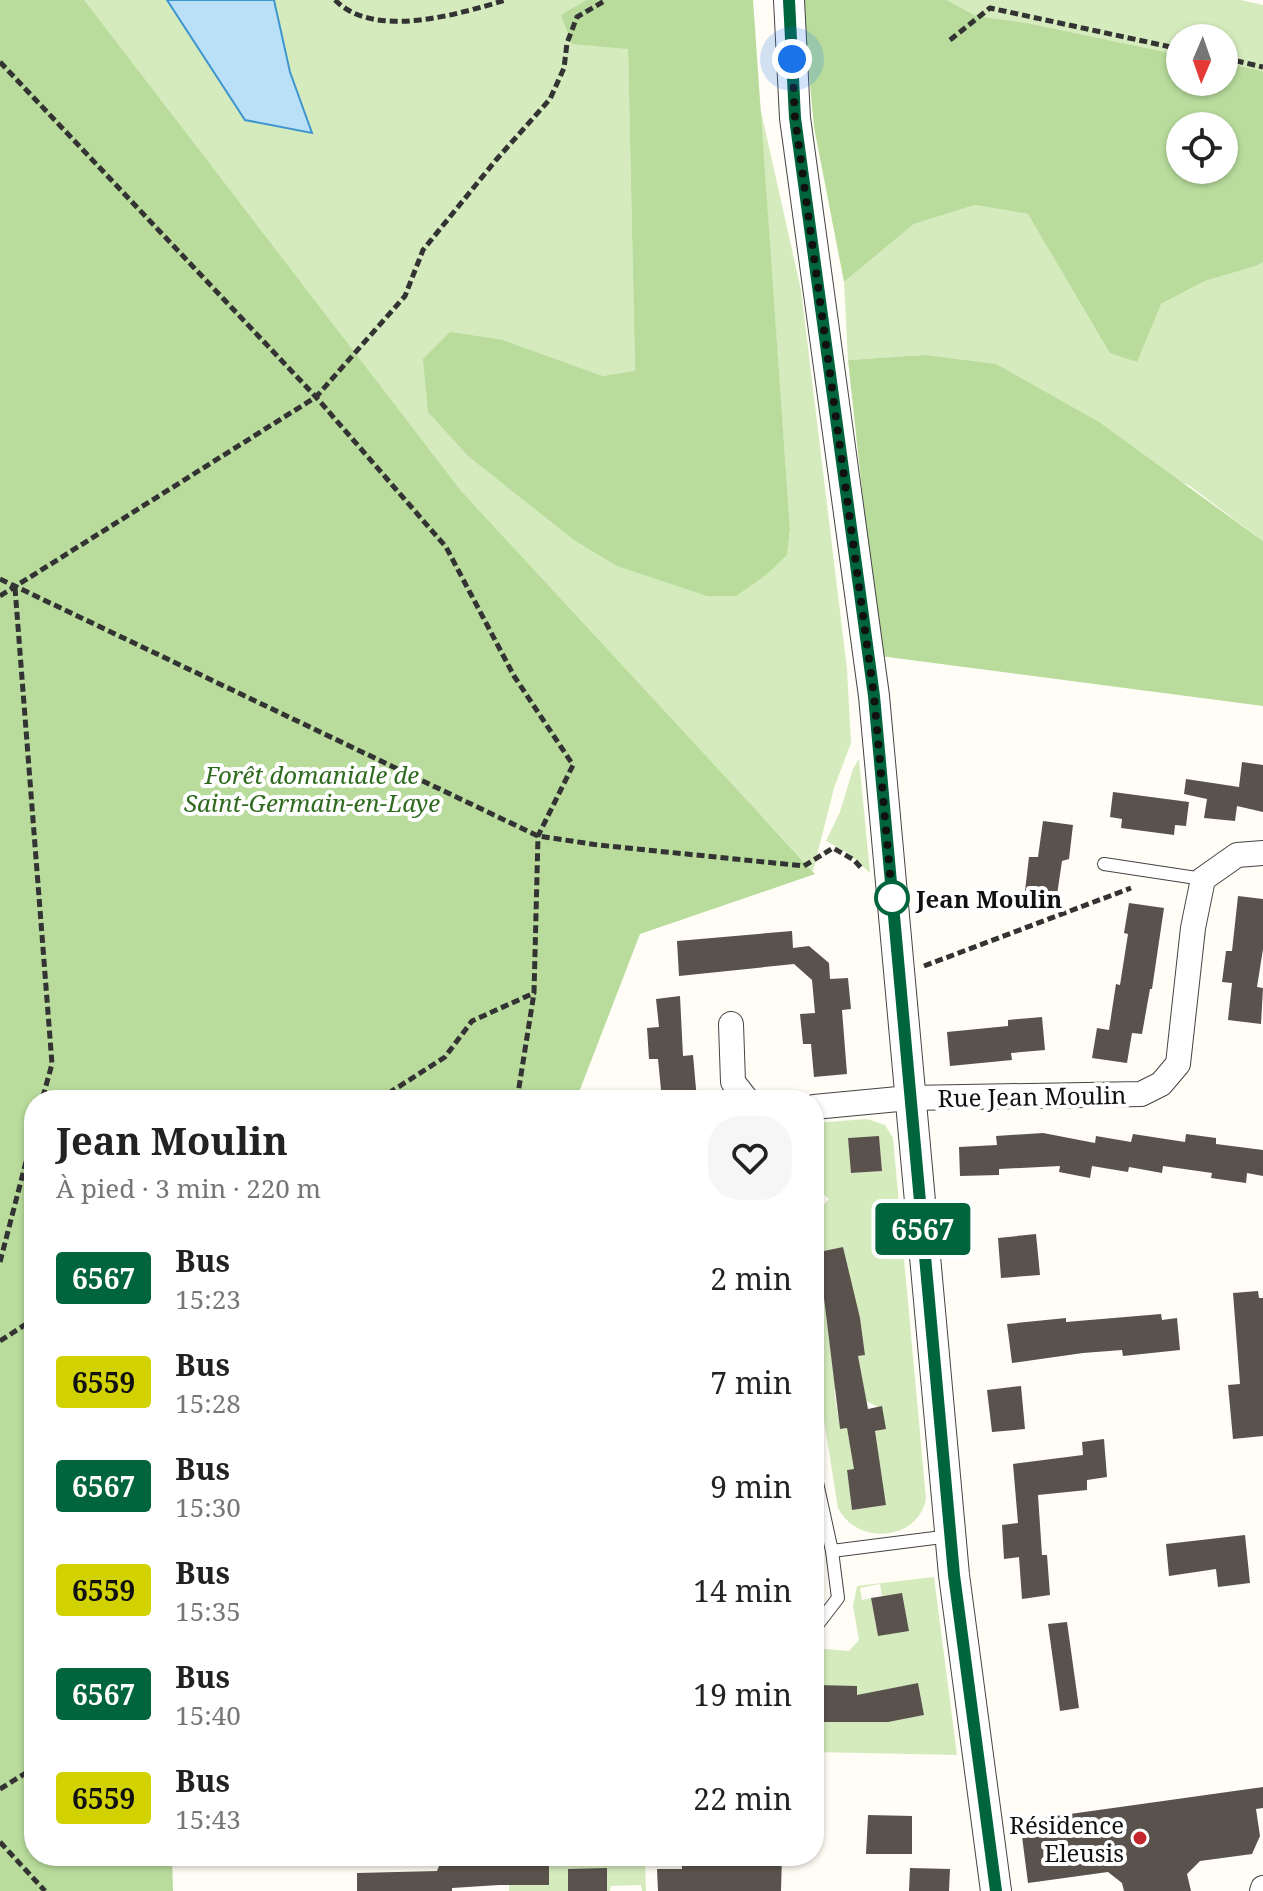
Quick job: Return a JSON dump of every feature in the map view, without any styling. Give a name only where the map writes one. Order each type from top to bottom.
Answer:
[{"type":"street","points":[[789,0],[795,118],[874,696],[950,1536],[996,1891]]},
{"type":"street","points":[[1203,879],[1237,855],[1263,853]]},
{"type":"street","name":"Rue Jean Moulin","points":[[824,1106],[909,1098],[1141,1094],[1161,1084],[1178,1064],[1193,928],[1203,879]]},
{"type":"street","points":[[731,1024],[733,1082],[739,1090]]},
{"type":"lane","points":[[1104,864],[1203,879]]},
{"type":"lane","points":[[824,1515],[838,1598],[824,1616]]},
{"type":"lane","points":[[832,1551],[950,1536]]},
{"type":"path","points":[[335,0],[364,18],[406,21],[457,14],[506,0]]},
{"type":"path","points":[[0,596],[316,397],[405,296],[423,250],[550,99],[564,68],[567,43],[577,17],[606,0]]},
{"type":"path","points":[[950,40],[990,8],[1166,46]]},
{"type":"path","points":[[1238,61],[1263,67]]},
{"type":"path","points":[[0,62],[316,397],[446,547],[514,676],[573,765],[538,836],[534,993],[519,1090]]},
{"type":"path","points":[[0,579],[538,836],[804,866],[833,848],[854,860],[869,876],[890,877]]},
{"type":"path","points":[[14,587],[52,1064],[45,1090]]},
{"type":"path","points":[[915,969],[1168,874]]},
{"type":"path","points":[[394,1090],[445,1057],[472,1021],[534,993]]},
{"type":"path","points":[[0,1262],[24,1170]]},
{"type":"path","points":[[0,1341],[24,1325]]},
{"type":"path","points":[[0,1789],[24,1774]]},
{"type":"path","points":[[0,1842],[42,1888],[31,1891]]},
{"type":"green space","name":"Forêt domaniale de Saint-Germain-en-Laye","points":[[0,0],[84,0],[461,491],[815,874],[640,934],[580,1090],[24,1090],[24,1866],[172,1866],[173,1891],[0,1891]]},
{"type":"green space","points":[[24,0],[586,0],[562,15],[628,48],[635,372],[603,376],[503,340],[787,555],[790,529],[760,107],[801,290],[847,669],[851,743],[834,788],[813,871],[266,293]]},
{"type":"green space","points":[[586,0],[753,0],[790,529],[787,555],[766,575],[736,596],[707,596],[617,566],[574,540],[468,456],[428,412],[423,359],[450,332],[503,340],[603,376],[635,371],[628,49],[572,44],[561,15]]},
{"type":"green space","points":[[802,0],[947,0],[976,16],[1027,23],[1166,52],[1166,96],[1238,96],[1238,66],[1263,71],[1263,262],[1205,281],[1161,304],[1137,362],[1110,353],[1028,214],[975,205],[914,224],[844,282],[814,127]]},
{"type":"green space","points":[[947,0],[1241,0],[1263,5],[1263,71],[1238,66],[1238,24],[1166,24],[1166,52],[1027,23],[976,16]]},
{"type":"green space","points":[[975,205],[1028,214],[1052,253],[1161,304],[1205,281],[1263,262],[1263,541],[1190,486],[924,355],[848,360],[844,282],[914,224]]},
{"type":"green space","points":[[924,355],[996,364],[1099,422],[1263,541],[1263,706],[880,656],[848,360]]},
{"type":"green space","points":[[859,759],[870,873],[848,853],[826,841]]},
{"type":"green space","points":[[867,1119],[885,1125],[893,1138],[926,1499],[921,1513],[912,1523],[886,1534],[859,1529],[838,1508],[824,1420],[824,1297],[853,1291],[843,1247],[824,1251],[824,1204],[829,1199],[824,1194],[824,1122]],"holes":[[[879,1137],[882,1171],[852,1173],[848,1138]],[[860,1320],[865,1355],[833,1360]],[[863,1385],[866,1401],[878,1407],[885,1429],[849,1439],[847,1428],[840,1429],[834,1390]],[[880,1465],[886,1505],[852,1510],[847,1470]]]},
{"type":"green space","points":[[934,1577],[957,1755],[824,1752],[824,1721],[857,1722],[857,1686],[824,1686],[824,1649],[849,1651],[859,1640],[853,1606],[857,1586]],"holes":[[[880,1584],[882,1596],[902,1594],[909,1630],[878,1636],[871,1598],[862,1600],[860,1588]],[[918,1683],[924,1715],[884,1722],[878,1691]]]},
{"type":"green space","points":[[509,1866],[513,1866],[520,1885],[548,1885],[549,1866],[645,1866],[646,1891],[642,1891],[641,1885],[611,1886],[607,1891],[606,1868],[568,1891],[509,1891]]},
{"type":"water","points":[[167,0],[274,0],[290,72],[312,133],[245,120]]},
{"type":"building","points":[[1242,762],[1263,765],[1263,812],[1237,806],[1235,821],[1204,818],[1207,799],[1184,794],[1186,779],[1239,787]]},
{"type":"building","points":[[1113,792],[1189,802],[1186,826],[1175,825],[1174,835],[1121,828],[1122,819],[1110,817]]},
{"type":"building","points":[[1043,821],[1073,825],[1069,859],[1062,861],[1057,895],[1025,891],[1029,857],[1038,857]]},
{"type":"building","points":[[1238,896],[1263,899],[1263,949],[1257,987],[1263,988],[1261,1024],[1228,1020],[1232,983],[1222,982],[1226,951],[1232,951]]},
{"type":"building","points":[[1129,903],[1164,908],[1142,1034],[1132,1033],[1127,1063],[1092,1058],[1097,1028],[1109,1030],[1116,984],[1120,985]]},
{"type":"building","points":[[792,931],[793,948],[809,946],[829,963],[830,979],[848,978],[851,1009],[842,1010],[847,1074],[814,1077],[811,1044],[803,1044],[800,1014],[815,1013],[812,980],[794,964],[679,976],[677,941]]},
{"type":"building","points":[[680,996],[683,1056],[693,1055],[696,1090],[661,1090],[658,1059],[649,1059],[647,1028],[659,1027],[656,999]]},
{"type":"building","points":[[1042,1017],[1045,1050],[1011,1053],[1012,1060],[950,1066],[947,1032],[1008,1026],[1008,1020]]},
{"type":"building","points":[[1043,1133],[1095,1143],[1096,1136],[1131,1142],[1133,1134],[1185,1142],[1186,1134],[1216,1138],[1216,1144],[1263,1150],[1263,1176],[1247,1173],[1246,1183],[1211,1178],[1212,1173],[1163,1166],[1162,1173],[1129,1167],[1128,1172],[1092,1166],[1090,1178],[1059,1172],[1060,1166],[999,1169],[999,1175],[960,1176],[959,1147],[997,1145],[996,1136]]},
{"type":"building","points":[[879,1136],[882,1171],[851,1173],[848,1138]]},
{"type":"building","points":[[1036,1234],[1040,1275],[1001,1278],[998,1238]]},
{"type":"building","points":[[843,1247],[860,1318],[865,1355],[858,1356],[868,1409],[882,1406],[886,1429],[875,1431],[886,1505],[852,1510],[847,1470],[854,1469],[847,1428],[840,1429],[824,1298],[824,1251]]},
{"type":"building","points":[[1258,1291],[1259,1298],[1263,1298],[1263,1436],[1233,1439],[1228,1385],[1240,1384],[1233,1293]]},
{"type":"building","points":[[1161,1314],[1162,1320],[1177,1318],[1180,1350],[1123,1356],[1122,1350],[1083,1353],[1012,1363],[1007,1324]]},
{"type":"building","points":[[1021,1386],[1025,1429],[992,1432],[987,1390]]},
{"type":"building","points":[[1104,1439],[1107,1477],[1087,1480],[1087,1490],[1038,1495],[1042,1555],[1047,1555],[1050,1595],[1022,1599],[1019,1557],[1004,1559],[1002,1525],[1018,1523],[1013,1464],[1083,1455],[1082,1442]]},
{"type":"building","points":[[1245,1535],[1250,1583],[1218,1587],[1216,1569],[1169,1576],[1166,1544]]},
{"type":"building","points":[[902,1593],[909,1631],[878,1636],[871,1598]]},
{"type":"building","points":[[1067,1622],[1079,1708],[1060,1711],[1048,1624]]},
{"type":"building","points":[[918,1683],[924,1715],[888,1722],[824,1722],[824,1685],[857,1686],[857,1695]]},
{"type":"building","name":"Résidence Eleusis","points":[[1263,1787],[1263,1808],[1256,1809],[1260,1836],[1252,1854],[1200,1861],[1187,1874],[1191,1891],[1124,1891],[1122,1883],[1108,1872],[1028,1883],[1020,1821]]},
{"type":"building","points":[[868,1815],[912,1816],[912,1854],[866,1854]]},
{"type":"building","points":[[439,1866],[549,1866],[549,1885],[499,1885],[452,1888],[452,1891],[357,1891],[357,1873],[437,1871]]},
{"type":"building","points":[[682,1866],[782,1866],[781,1891],[658,1891],[657,1869],[682,1869]]},
{"type":"building","points":[[607,1868],[607,1891],[568,1891],[568,1869]]},
{"type":"building","points":[[910,1868],[950,1869],[949,1891],[909,1891]]},
{"type":"bus line","name":"6567","points":[[789,0],[795,118],[874,696],[954,1575],[996,1891]]},
{"type":"place","name":"Jean Moulin","points":[[892,898]]},
{"type":"place","name":"Résidence Eleusis","points":[[1140,1838]]},
{"type":"route","points":[[792,59],[795,118],[874,696],[893,908],[892,898]]}]
